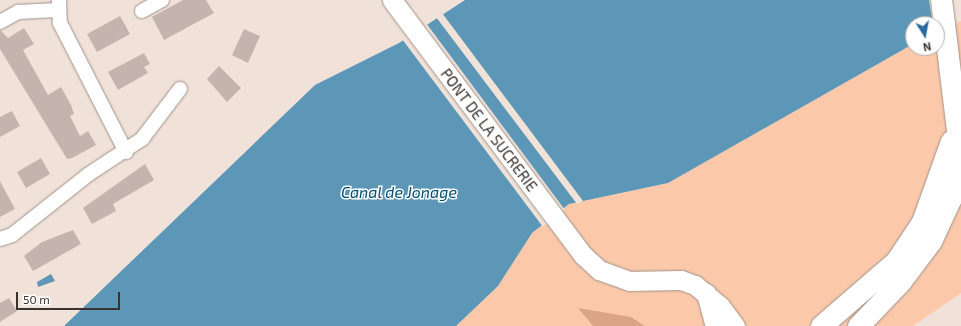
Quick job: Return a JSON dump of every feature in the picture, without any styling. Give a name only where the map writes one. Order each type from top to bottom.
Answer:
[{"type":"main road","points":[[858,326],[901,281],[931,241],[952,198],[958,168],[956,128],[952,71],[941,0]]},
{"type":"main road","points":[[821,326],[896,261],[922,222],[956,128]]},
{"type":"street","points":[[142,11],[162,0]]},
{"type":"street","name":"PONT DE LA SUCRERIE","points":[[393,2],[583,255],[599,270],[614,277],[648,282],[681,280],[705,292]]},
{"type":"street","points":[[0,22],[18,12],[58,5],[60,23],[126,152]]},
{"type":"street","points":[[0,239],[12,235],[89,174],[126,152],[142,139],[180,89]]},
{"type":"street","points":[[705,292],[715,326]]},
{"type":"street","points":[[705,292],[735,326]]},
{"type":"shaded area","points":[[961,18],[961,293],[913,326],[645,326],[631,317],[579,309],[593,326],[456,326],[498,286],[532,233],[569,204],[668,183],[905,49],[905,56],[945,56],[945,26]]},
{"type":"shaded area","points":[[578,308],[631,317],[645,326],[593,326]]},
{"type":"water","name":"Canal de Jonage","points":[[465,0],[961,0],[945,16],[905,16],[905,49],[668,183],[569,204],[532,233],[498,286],[456,326],[64,326],[315,85],[399,43]]},
{"type":"water","points":[[51,274],[55,281],[38,287],[37,282]]},
{"type":"pier","points":[[929,0],[961,0],[961,21],[945,28],[945,16],[932,16]]},
{"type":"pier","points":[[442,13],[583,201],[577,204],[436,17]]},
{"type":"pier","points":[[426,23],[565,210],[543,227],[402,39]]},
{"type":"building","points":[[183,0],[206,0],[214,13],[164,40],[152,17]]},
{"type":"building","points":[[120,16],[130,34],[97,52],[87,34]]},
{"type":"building","points":[[24,28],[34,44],[23,50],[48,95],[61,87],[71,105],[74,114],[70,116],[80,136],[88,131],[96,145],[72,158],[67,159],[0,49],[0,30],[8,38]]},
{"type":"building","points":[[244,29],[260,36],[248,63],[232,55]]},
{"type":"building","points":[[144,53],[150,64],[144,67],[148,73],[118,90],[108,72]]},
{"type":"building","points":[[219,66],[241,88],[227,102],[207,79]]},
{"type":"building","points":[[12,111],[20,126],[0,137],[0,117]]},
{"type":"building","points":[[41,158],[50,174],[26,188],[17,172]]},
{"type":"building","points":[[145,164],[154,180],[113,204],[116,211],[92,224],[83,208]]},
{"type":"building","points":[[0,181],[15,209],[0,217]]},
{"type":"building","points":[[73,230],[81,244],[33,271],[24,256],[42,242]]},
{"type":"building","points":[[9,298],[17,311],[0,322],[0,303]]}]
